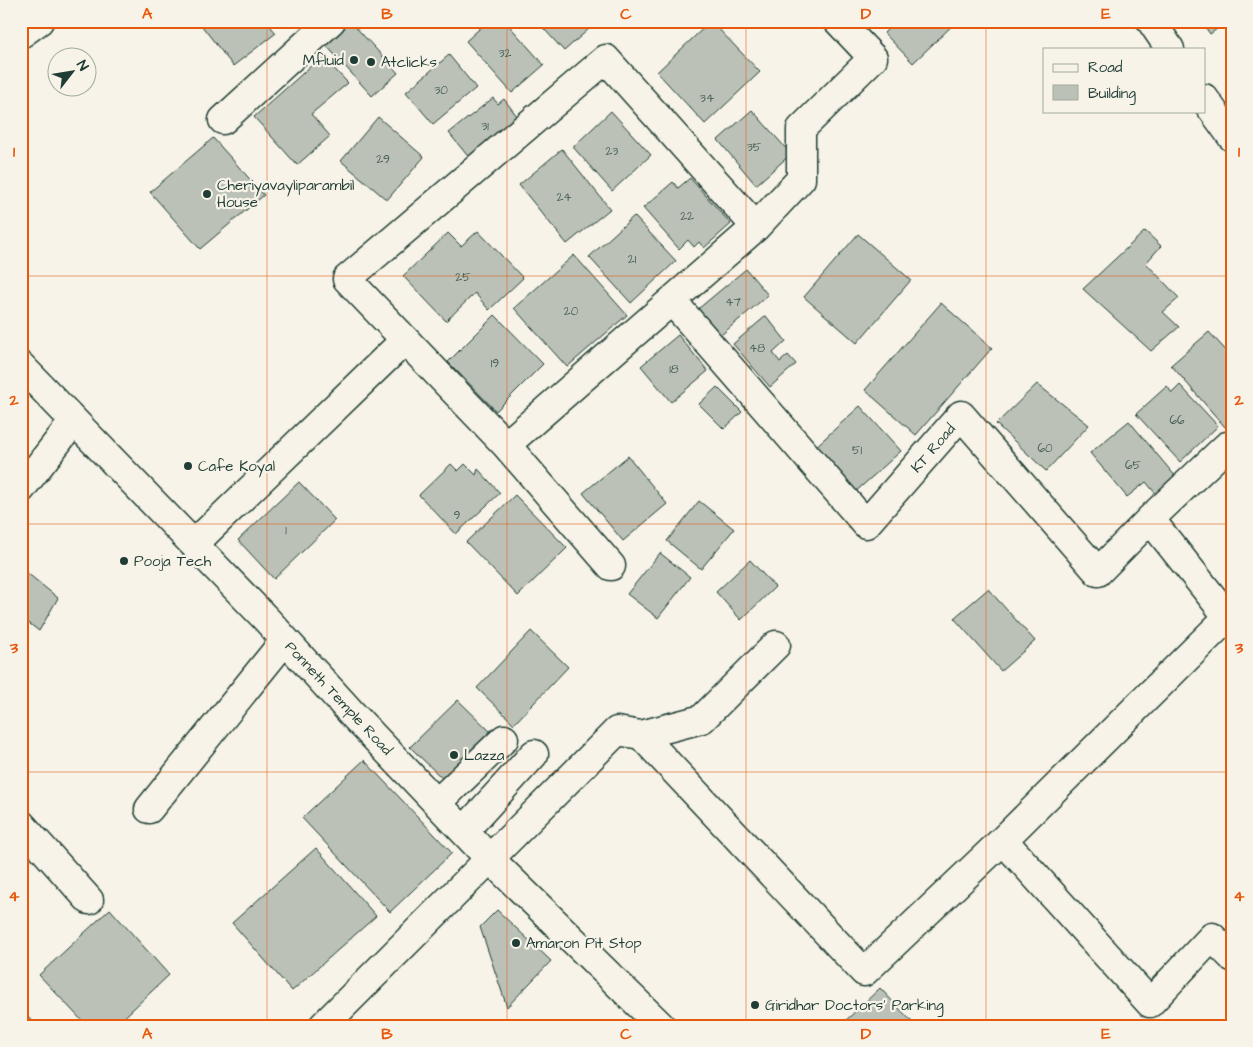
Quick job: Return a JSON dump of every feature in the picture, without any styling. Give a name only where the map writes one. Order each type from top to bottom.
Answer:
[{"type":"street","points":[[21,34],[39,21]]},
{"type":"street","points":[[223,120],[331,21]]},
{"type":"street","points":[[506,445],[756,227],[801,179],[801,130],[873,58],[838,21]]},
{"type":"street","points":[[1151,21],[1169,48]]},
{"type":"street","points":[[611,566],[506,445],[347,279],[606,59],[756,227]]},
{"type":"street","points":[[1206,101],[1232,138]]},
{"type":"street","name":"KT Road","points":[[672,301],[866,524],[961,415],[1098,572],[1150,519]]},
{"type":"street","points":[[194,544],[405,340]]},
{"type":"street","name":"Ponneth Temple Road","points":[[21,366],[194,544],[490,859],[661,1026]]},
{"type":"street","points":[[21,489],[74,421]]},
{"type":"street","points":[[641,735],[864,972],[1230,619],[1150,519],[1228,446]]},
{"type":"street","points":[[149,809],[285,640]]},
{"type":"street","points":[[328,1024],[617,731],[641,735],[702,720],[776,645]]},
{"type":"street","points":[[437,803],[504,739]]},
{"type":"street","points":[[464,832],[534,754]]},
{"type":"street","points":[[21,824],[89,900]]},
{"type":"street","points":[[1003,840],[1150,1003],[1212,937],[1232,957]]},
{"type":"building","points":[[198,21],[266,21],[276,33],[233,66]]},
{"type":"building","points":[[350,21],[398,73],[372,96],[324,43]]},
{"type":"building","points":[[488,21],[505,21],[544,65],[512,93],[466,41]]},
{"type":"building","points":[[537,21],[598,21],[564,51]]},
{"type":"building","points":[[711,21],[760,72],[705,124],[657,72]]},
{"type":"building","points":[[896,21],[956,22],[913,63],[884,33]]},
{"type":"building","points":[[1201,21],[1228,21],[1210,34]]},
{"type":"building","points":[[449,55],[476,88],[433,124],[406,92]]},
{"type":"building","name":"Cheriyavayliparambil House","points":[[322,56],[348,83],[311,114],[330,136],[297,165],[254,117]]},
{"type":"building","points":[[493,98],[498,104],[504,99],[520,120],[471,160],[449,133]]},
{"type":"building","points":[[752,110],[791,154],[756,185],[718,140]]},
{"type":"building","points":[[611,111],[651,155],[612,191],[573,147]]},
{"type":"building","points":[[378,117],[424,157],[387,200],[341,161]]},
{"type":"building","name":"Cheriyavayliparambil House","points":[[213,138],[264,195],[200,249],[150,192]]},
{"type":"building","points":[[562,149],[610,209],[567,244],[519,185]]},
{"type":"building","points":[[690,178],[731,224],[704,248],[699,242],[694,247],[688,240],[679,249],[643,208],[673,182],[678,188]]},
{"type":"building","points":[[634,216],[676,261],[631,303],[589,257]]},
{"type":"building","points":[[478,231],[523,278],[489,310],[475,293],[446,321],[403,276],[448,233],[461,246]]},
{"type":"building","points":[[1145,231],[1161,246],[1146,263],[1179,298],[1163,312],[1179,327],[1151,351],[1083,289]]},
{"type":"building","points":[[858,234],[911,280],[857,343],[804,297]]},
{"type":"building","points":[[574,255],[627,315],[567,367],[514,308]]},
{"type":"building","points":[[746,269],[768,295],[721,335],[698,309]]},
{"type":"building","points":[[941,303],[992,348],[916,435],[865,390]]},
{"type":"building","points":[[495,315],[543,364],[496,411],[448,362]]},
{"type":"building","points":[[766,316],[786,341],[773,353],[780,362],[788,355],[796,364],[770,387],[733,344]]},
{"type":"building","points":[[1209,332],[1232,357],[1232,421],[1225,427],[1171,365]]},
{"type":"building","points":[[678,335],[708,371],[671,402],[641,366]]},
{"type":"building","points":[[1037,384],[1089,425],[1046,471],[996,424]]},
{"type":"building","points":[[1180,385],[1218,426],[1180,462],[1136,414],[1167,386],[1172,393]]},
{"type":"building","points":[[717,387],[742,412],[724,429],[699,404]]},
{"type":"building","points":[[860,406],[901,451],[853,494],[812,450]]},
{"type":"building","points":[[1129,421],[1176,477],[1156,494],[1146,482],[1127,497],[1090,453]]},
{"type":"building","points":[[628,456],[667,504],[623,541],[583,493]]},
{"type":"building","points":[[451,464],[458,471],[465,464],[476,475],[478,469],[500,493],[456,534],[419,495]]},
{"type":"building","points":[[299,482],[335,520],[274,579],[238,540]]},
{"type":"building","points":[[515,495],[567,548],[518,596],[466,542]]},
{"type":"building","points":[[699,501],[734,529],[701,569],[667,541]]},
{"type":"building","points":[[660,553],[690,577],[658,618],[627,594]]},
{"type":"building","points":[[750,560],[775,587],[741,620],[716,592]]},
{"type":"building","points":[[21,568],[58,598],[39,631],[21,617]]},
{"type":"building","points":[[988,589],[1035,641],[1001,671],[954,618]]},
{"type":"building","points":[[531,631],[568,667],[514,724],[477,688]]},
{"type":"building","points":[[458,700],[496,737],[449,785],[410,747]]},
{"type":"building","points":[[364,760],[452,853],[390,912],[302,818]]},
{"type":"building","points":[[316,848],[376,916],[292,991],[232,923]]},
{"type":"building","points":[[110,909],[169,975],[115,1026],[87,1026],[39,975]]},
{"type":"building","points":[[497,910],[551,961],[507,1007],[480,927]]},
{"type":"building","points":[[880,988],[916,1026],[840,1026]]},
{"type":"building","points":[[24,1011],[36,1026],[21,1026],[21,1013]]},
{"type":"place","name":"Mfluid","points":[[354,60]]},
{"type":"place","name":"Atclicks","points":[[371,62]]},
{"type":"place","name":"Cheriyavayliparambil House","points":[[207,194]]},
{"type":"place","name":"Cafe Koyal","points":[[188,466]]},
{"type":"place","name":"Pooja Tech","points":[[124,561]]},
{"type":"place","name":"Lazza","points":[[454,755]]},
{"type":"place","name":"Amaron Pit Stop","points":[[516,943]]},
{"type":"place","name":"Giridhar Doctors' Parking","points":[[755,1005]]}]
